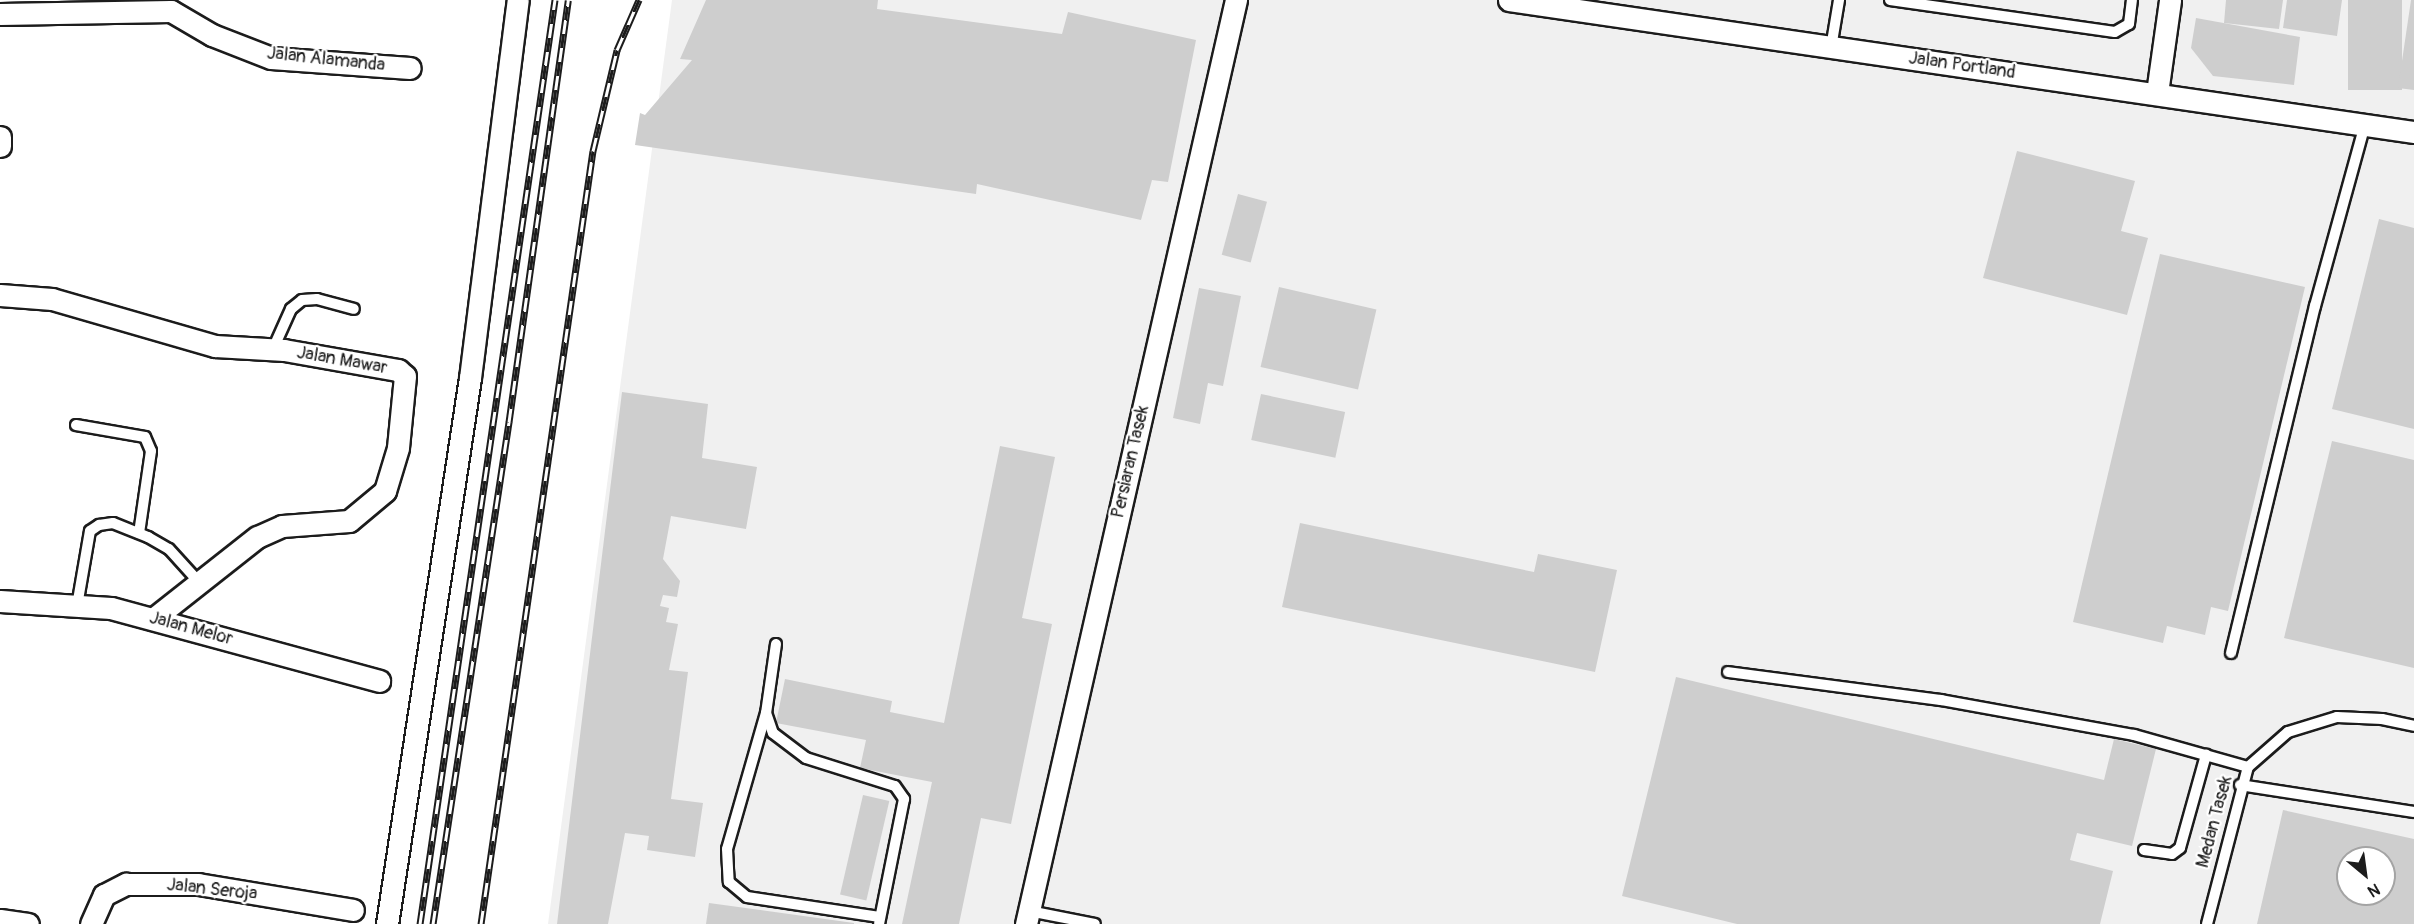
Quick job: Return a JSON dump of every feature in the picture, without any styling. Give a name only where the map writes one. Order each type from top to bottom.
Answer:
[{"type":"street","points":[[387,924],[470,378],[518,0]]},
{"type":"street","name":"Persiaran Tasek","points":[[1028,918],[1236,0]]},
{"type":"street","name":"Jalan Portland","points":[[1509,0],[2414,132]]},
{"type":"street","points":[[2157,93],[2170,0]]},
{"type":"street","name":"Jalan Alamanda","points":[[0,14],[171,11],[212,35],[271,58],[410,68]]},
{"type":"street","points":[[0,137],[0,146]]},
{"type":"street","name":"Jalan Mawar","points":[[0,295],[52,299],[215,346],[273,350],[398,370],[405,376],[398,448],[385,491],[349,521],[282,526],[257,537],[198,581],[153,619]]},
{"type":"street","name":"Jalan Melor","points":[[0,601],[111,608],[379,681]]},
{"type":"street","name":"Jalan Seroja","points":[[91,924],[104,895],[126,884],[198,884],[353,910]]},
{"type":"street","points":[[0,920],[28,924]]},
{"type":"lane","points":[[1832,48],[1839,0]]},
{"type":"lane","points":[[1890,0],[2115,32],[2129,24],[2132,0]]},
{"type":"lane","points":[[2231,653],[2318,296],[2365,125]]},
{"type":"lane","points":[[273,350],[291,309],[302,300],[317,298],[354,309]]},
{"type":"lane","points":[[76,425],[145,437],[151,451],[139,533]]},
{"type":"lane","points":[[77,606],[90,531],[114,523],[169,549],[198,581]]},
{"type":"lane","points":[[766,713],[773,733],[806,758],[895,786],[904,799],[879,921],[747,897],[729,882],[727,849],[766,713],[776,644]]},
{"type":"lane","points":[[1728,672],[1953,702],[2134,735],[2248,767]]},
{"type":"lane","name":"Medan Tasek","points":[[2207,924],[2240,785],[2248,767],[2288,732],[2337,717],[2382,719],[2414,726]]},
{"type":"lane","points":[[2144,850],[2172,854],[2180,848],[2206,755]]},
{"type":"lane","points":[[2240,785],[2414,812]]},
{"type":"lane","points":[[1028,918],[1095,924]]},
{"type":"shaded area","points":[[672,0],[2414,0],[2414,924],[548,924]]},
{"type":"building","points":[[706,0],[878,0],[877,9],[1062,34],[1068,12],[1196,40],[1168,182],[1152,180],[1141,220],[977,184],[976,194],[635,145],[640,113],[645,115],[692,60],[680,59]]},
{"type":"building","points":[[2226,0],[2283,0],[2279,29],[2224,23]]},
{"type":"building","points":[[2287,0],[2342,0],[2337,36],[2283,28]]},
{"type":"building","points":[[2348,0],[2402,0],[2402,90],[2348,90]]},
{"type":"building","points":[[2411,0],[2414,0],[2414,90],[2398,88]]},
{"type":"building","points":[[2196,18],[2300,37],[2294,85],[2213,76],[2191,48]]},
{"type":"building","points":[[2017,151],[2135,181],[2121,231],[2148,238],[2127,315],[1983,278]]},
{"type":"building","points":[[1238,194],[1267,202],[1251,263],[1222,255]]},
{"type":"building","points":[[2379,219],[2414,228],[2414,429],[2332,409]]},
{"type":"building","points":[[2160,254],[2305,287],[2228,611],[2211,607],[2205,635],[2167,626],[2163,643],[2073,622]]},
{"type":"building","points":[[1279,287],[1376,309],[1358,389],[1261,367]]},
{"type":"building","points":[[1199,288],[1241,296],[1223,386],[1208,383],[1200,424],[1173,418]]},
{"type":"building","points":[[622,392],[708,404],[702,458],[757,467],[746,529],[671,516],[663,559],[680,581],[677,597],[663,595],[660,606],[669,608],[666,622],[678,624],[669,670],[688,672],[671,799],[703,803],[695,857],[647,850],[649,836],[625,833],[608,924],[557,924]]},
{"type":"building","points":[[1261,394],[1345,412],[1335,458],[1251,440]]},
{"type":"building","points":[[2332,441],[2414,460],[2414,668],[2284,638]]},
{"type":"building","points":[[1000,446],[1055,457],[1022,618],[1052,624],[1011,824],[981,818],[959,924],[902,924],[932,782],[860,768],[866,740],[776,723],[785,679],[892,701],[890,712],[944,723]]},
{"type":"building","points":[[1300,523],[1534,572],[1538,554],[1617,570],[1595,672],[1282,607]]},
{"type":"building","points":[[1676,677],[2104,780],[2114,739],[2156,749],[2132,846],[2077,833],[2070,860],[2113,871],[2100,924],[1737,924],[1622,896]]},
{"type":"building","points":[[863,795],[889,801],[866,900],[840,894]]},
{"type":"building","points":[[2283,810],[2414,839],[2414,924],[2257,924]]},
{"type":"building","points":[[709,903],[854,923],[854,924],[706,924]]},
{"type":"railway","points":[[420,924],[555,0]]},
{"type":"railway","points":[[433,924],[509,422],[568,0]]},
{"type":"railway","points":[[481,924],[593,151],[617,50],[639,0]]}]
